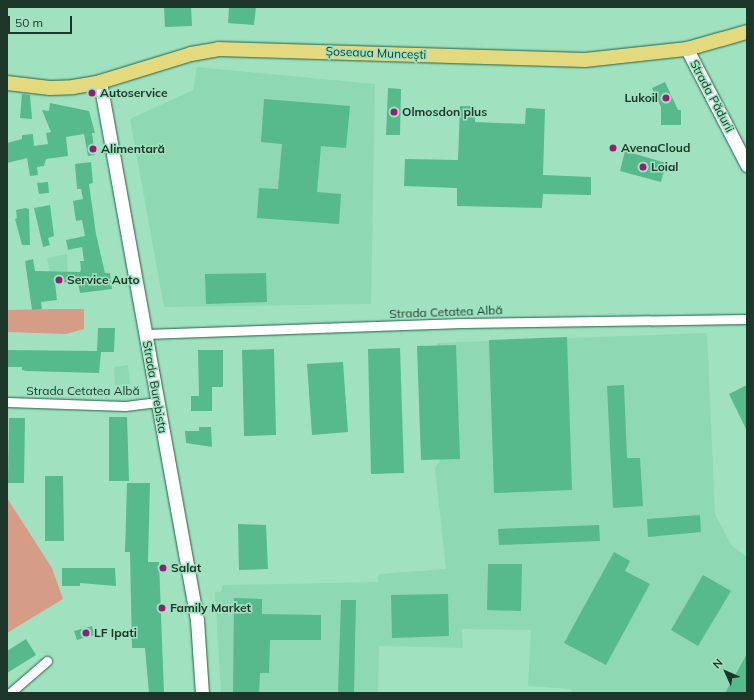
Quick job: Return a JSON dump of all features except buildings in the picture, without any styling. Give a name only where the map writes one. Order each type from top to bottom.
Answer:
[{"type":"main road","name":"Șoseaua Muncești","points":[[7,83],[50,88],[100,82],[190,54],[225,49],[585,60],[687,49],[747,32]]},
{"type":"main road","name":"Strada Pădurii","points":[[687,49],[747,165]]},
{"type":"main road","name":"Strada Burebista","points":[[100,82],[197,620],[202,693]]},
{"type":"street","name":"Strada Cetatea Albă","points":[[145,334],[462,323],[747,319]]},
{"type":"street","name":"Strada Cetatea Albă","points":[[7,402],[99,406],[158,402]]},
{"type":"street","points":[[10,693],[47,661]]},
{"type":"shaded area","points":[[197,67],[375,84],[371,304],[164,307],[130,119],[193,90]]},
{"type":"shaded area","points":[[67,254],[68,282],[52,282],[47,258]]},
{"type":"shaded area","points":[[84,309],[84,329],[66,334],[7,332],[7,310]]},
{"type":"shaded area","points":[[707,333],[715,514],[732,546],[747,557],[747,693],[572,693],[571,689],[528,686],[531,630],[462,629],[463,648],[379,646],[378,693],[221,693],[215,592],[221,592],[223,585],[378,582],[379,574],[446,569],[435,468],[440,460],[437,343]]},
{"type":"shaded area","points":[[128,365],[130,384],[115,385],[114,367]]},
{"type":"shaded area","points":[[7,498],[52,568],[63,599],[7,633]]},
{"type":"place","name":"Autoservice","points":[[92,93]]},
{"type":"place","name":"Lukoil","points":[[666,98]]},
{"type":"place","name":"Olmosdon plus","points":[[394,112]]},
{"type":"place","name":"AvenaCloud","points":[[613,148]]},
{"type":"place","name":"Alimentară","points":[[93,149]]},
{"type":"place","name":"Loial","points":[[643,167]]},
{"type":"place","name":"Service Auto","points":[[59,280]]},
{"type":"place","name":"Salat","points":[[163,568]]},
{"type":"place","name":"Family Market","points":[[162,608]]},
{"type":"place","name":"LF Ipati","points":[[86,633]]}]
